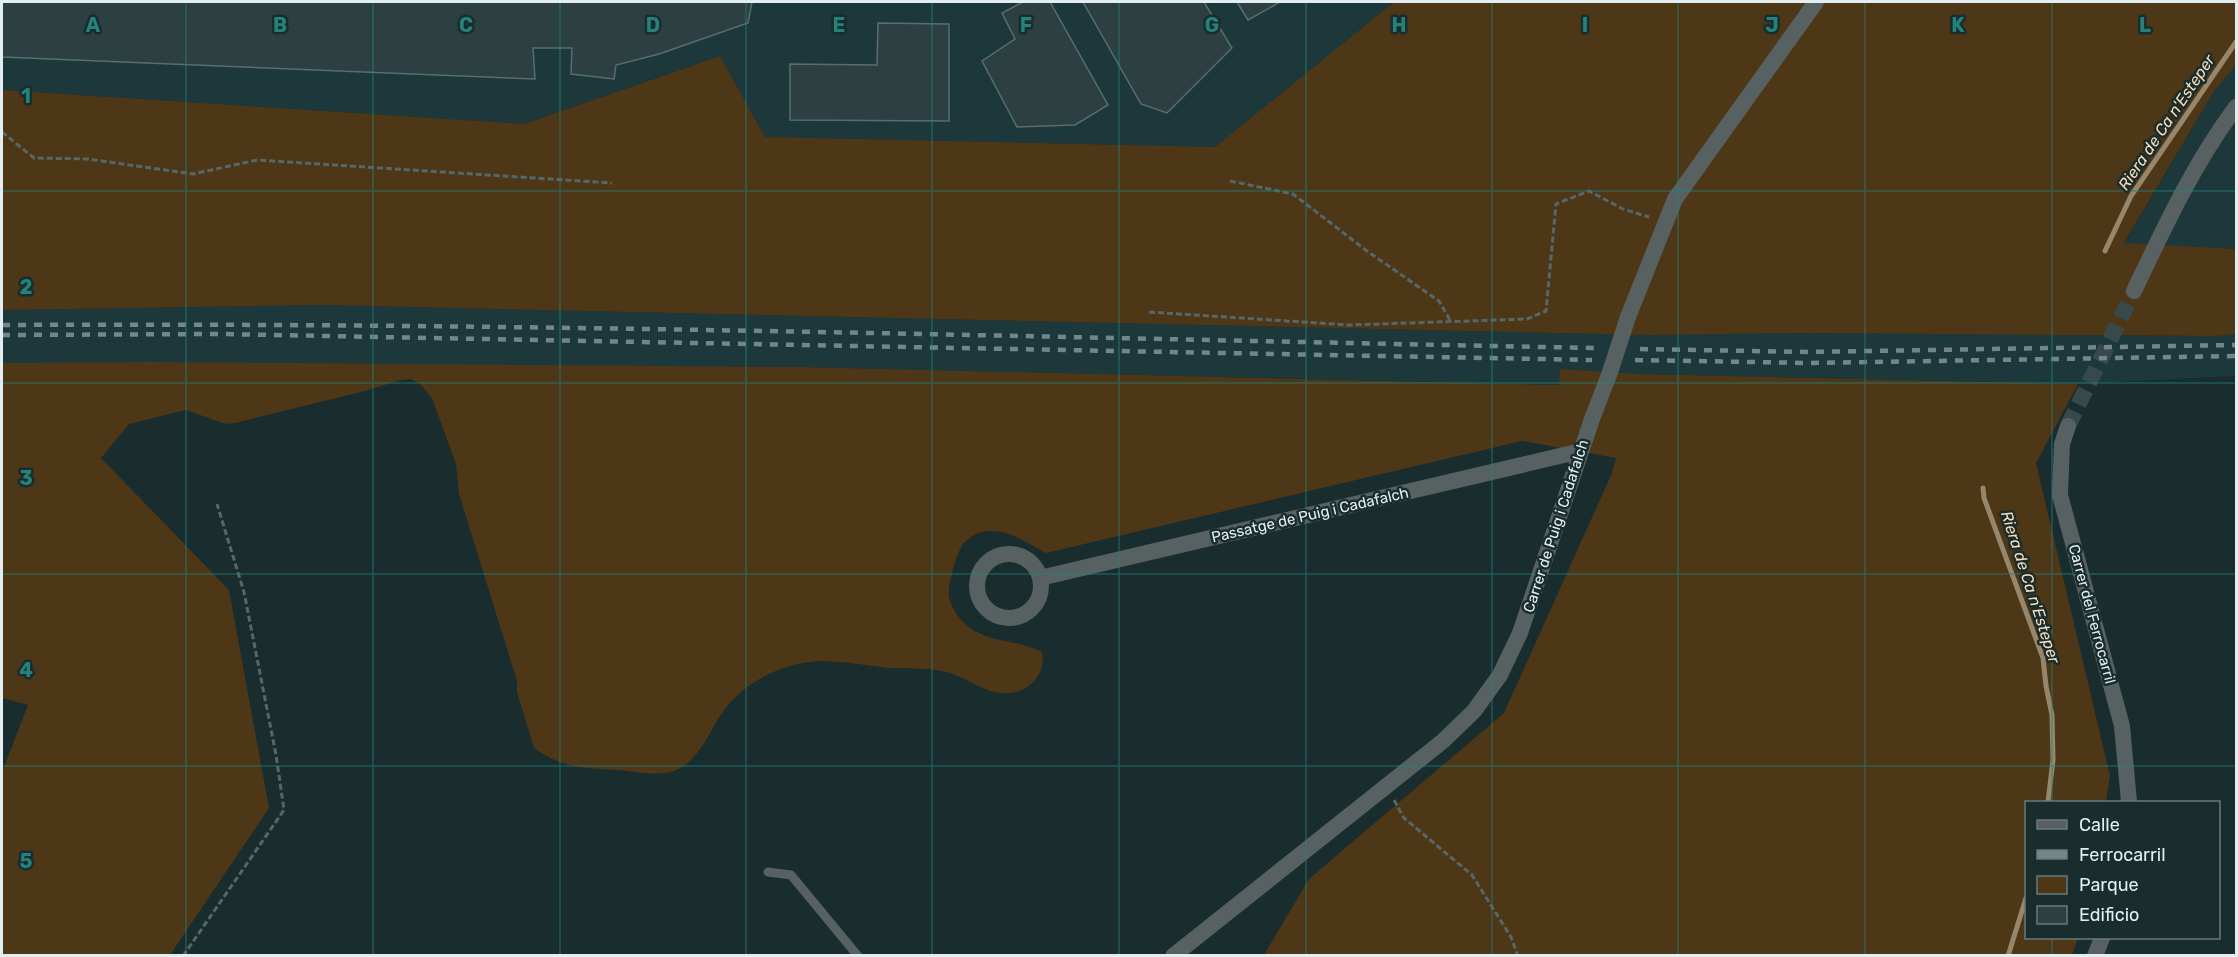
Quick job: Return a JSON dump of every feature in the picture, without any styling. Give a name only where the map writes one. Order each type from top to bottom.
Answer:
[{"type":"street","name":"Carrer de Puig i Cadafalch","points":[[1173,956],[1443,741],[1474,711],[1500,675],[1520,633],[1628,317],[1675,199],[1816,2]]},
{"type":"street","points":[[2134,291],[2198,165],[2236,107]]},
{"type":"street","name":"Carrer del Ferrocarril","points":[[2068,426],[2062,444],[2060,495],[2122,726],[2129,801]]},
{"type":"street","name":"Passatge de Puig i Cadafalch","points":[[1040,578],[1581,451]]},
{"type":"street","points":[[2095,956],[2102,939]]},
{"type":"lane","points":[[768,872],[791,875],[858,956]]},
{"type":"path","points":[[2,132],[34,158],[88,159],[193,174],[256,160],[612,183]]},
{"type":"path","points":[[1230,181],[1293,194],[1367,251],[1439,301],[1451,322]]},
{"type":"path","points":[[1149,312],[1349,325],[1527,320],[1546,311],[1556,204],[1589,191],[1623,209],[1665,222]]},
{"type":"path","points":[[183,956],[284,810],[276,755],[244,592],[217,504]]},
{"type":"path","points":[[1386,786],[1404,818],[1472,875],[1511,937],[1518,956]]},
{"type":"shaded area","points":[[2,2],[1394,2],[1215,147],[765,137],[719,56],[524,124],[2,90]]},
{"type":"shaded area","points":[[2236,65],[2236,249],[2124,244],[2214,91]]},
{"type":"shaded area","points":[[324,305],[1649,335],[1810,333],[2217,336],[2236,334],[2236,376],[2078,384],[1639,374],[1560,369],[1560,385],[801,367],[2,363],[2,310]]},
{"type":"green space","points":[[1394,2],[2236,2],[2236,65],[2214,91],[2124,243],[2236,249],[2236,334],[2217,336],[1810,333],[1649,335],[324,305],[2,310],[2,90],[524,124],[720,56],[765,137],[1215,147]]},
{"type":"green space","points":[[2,363],[801,367],[1559,385],[1560,369],[1639,374],[2078,384],[2036,463],[2110,776],[2106,801],[2025,801],[2025,939],[2078,939],[2072,955],[1264,955],[1309,879],[1504,713],[1612,473],[1616,458],[1522,441],[1046,553],[1008,534],[980,532],[963,544],[955,561],[949,592],[950,601],[965,624],[983,635],[1042,652],[1043,660],[1039,674],[1024,689],[1010,693],[994,692],[954,674],[932,669],[888,668],[828,661],[805,663],[763,677],[739,694],[720,716],[695,755],[689,762],[674,771],[660,774],[623,771],[583,767],[554,760],[534,748],[517,692],[517,681],[459,494],[456,464],[432,398],[420,384],[411,379],[235,423],[225,424],[186,410],[129,424],[101,458],[229,590],[269,808],[170,955],[2,955],[2,772],[28,705],[2,698]]},
{"type":"building","points":[[2,2],[752,2],[748,23],[659,54],[616,65],[614,79],[571,74],[572,48],[533,48],[535,79],[2,57]]},
{"type":"building","points":[[1023,2],[1050,2],[1108,105],[1075,125],[1017,127],[982,61],[1015,39],[1002,13]]},
{"type":"building","points":[[1083,2],[1204,2],[1232,48],[1167,113],[1141,104]]},
{"type":"building","points":[[1237,2],[1280,2],[1248,20]]},
{"type":"building","points":[[878,23],[949,24],[949,121],[790,120],[790,64],[877,65]]},
{"type":"waterway","name":"Riera de Ca n'Esteper","points":[[2105,251],[2131,196],[2236,42]]},
{"type":"waterway","name":"Riera de Ca n'Esteper","points":[[1983,488],[1984,498],[2043,658],[2052,715],[2053,760],[2048,801]]},
{"type":"waterway","name":"Riera de Ca n'Esteper","points":[[2008,956],[2025,901]]},
{"type":"tunnel","points":[[2068,426],[2134,291]]},
{"type":"railway","points":[[2,325],[599,328],[1596,348]]},
{"type":"railway","points":[[2,335],[221,334],[1592,360]]},
{"type":"railway","points":[[1640,349],[1808,352],[2236,345]]},
{"type":"railway","points":[[1635,360],[1810,363],[2236,356]]}]
